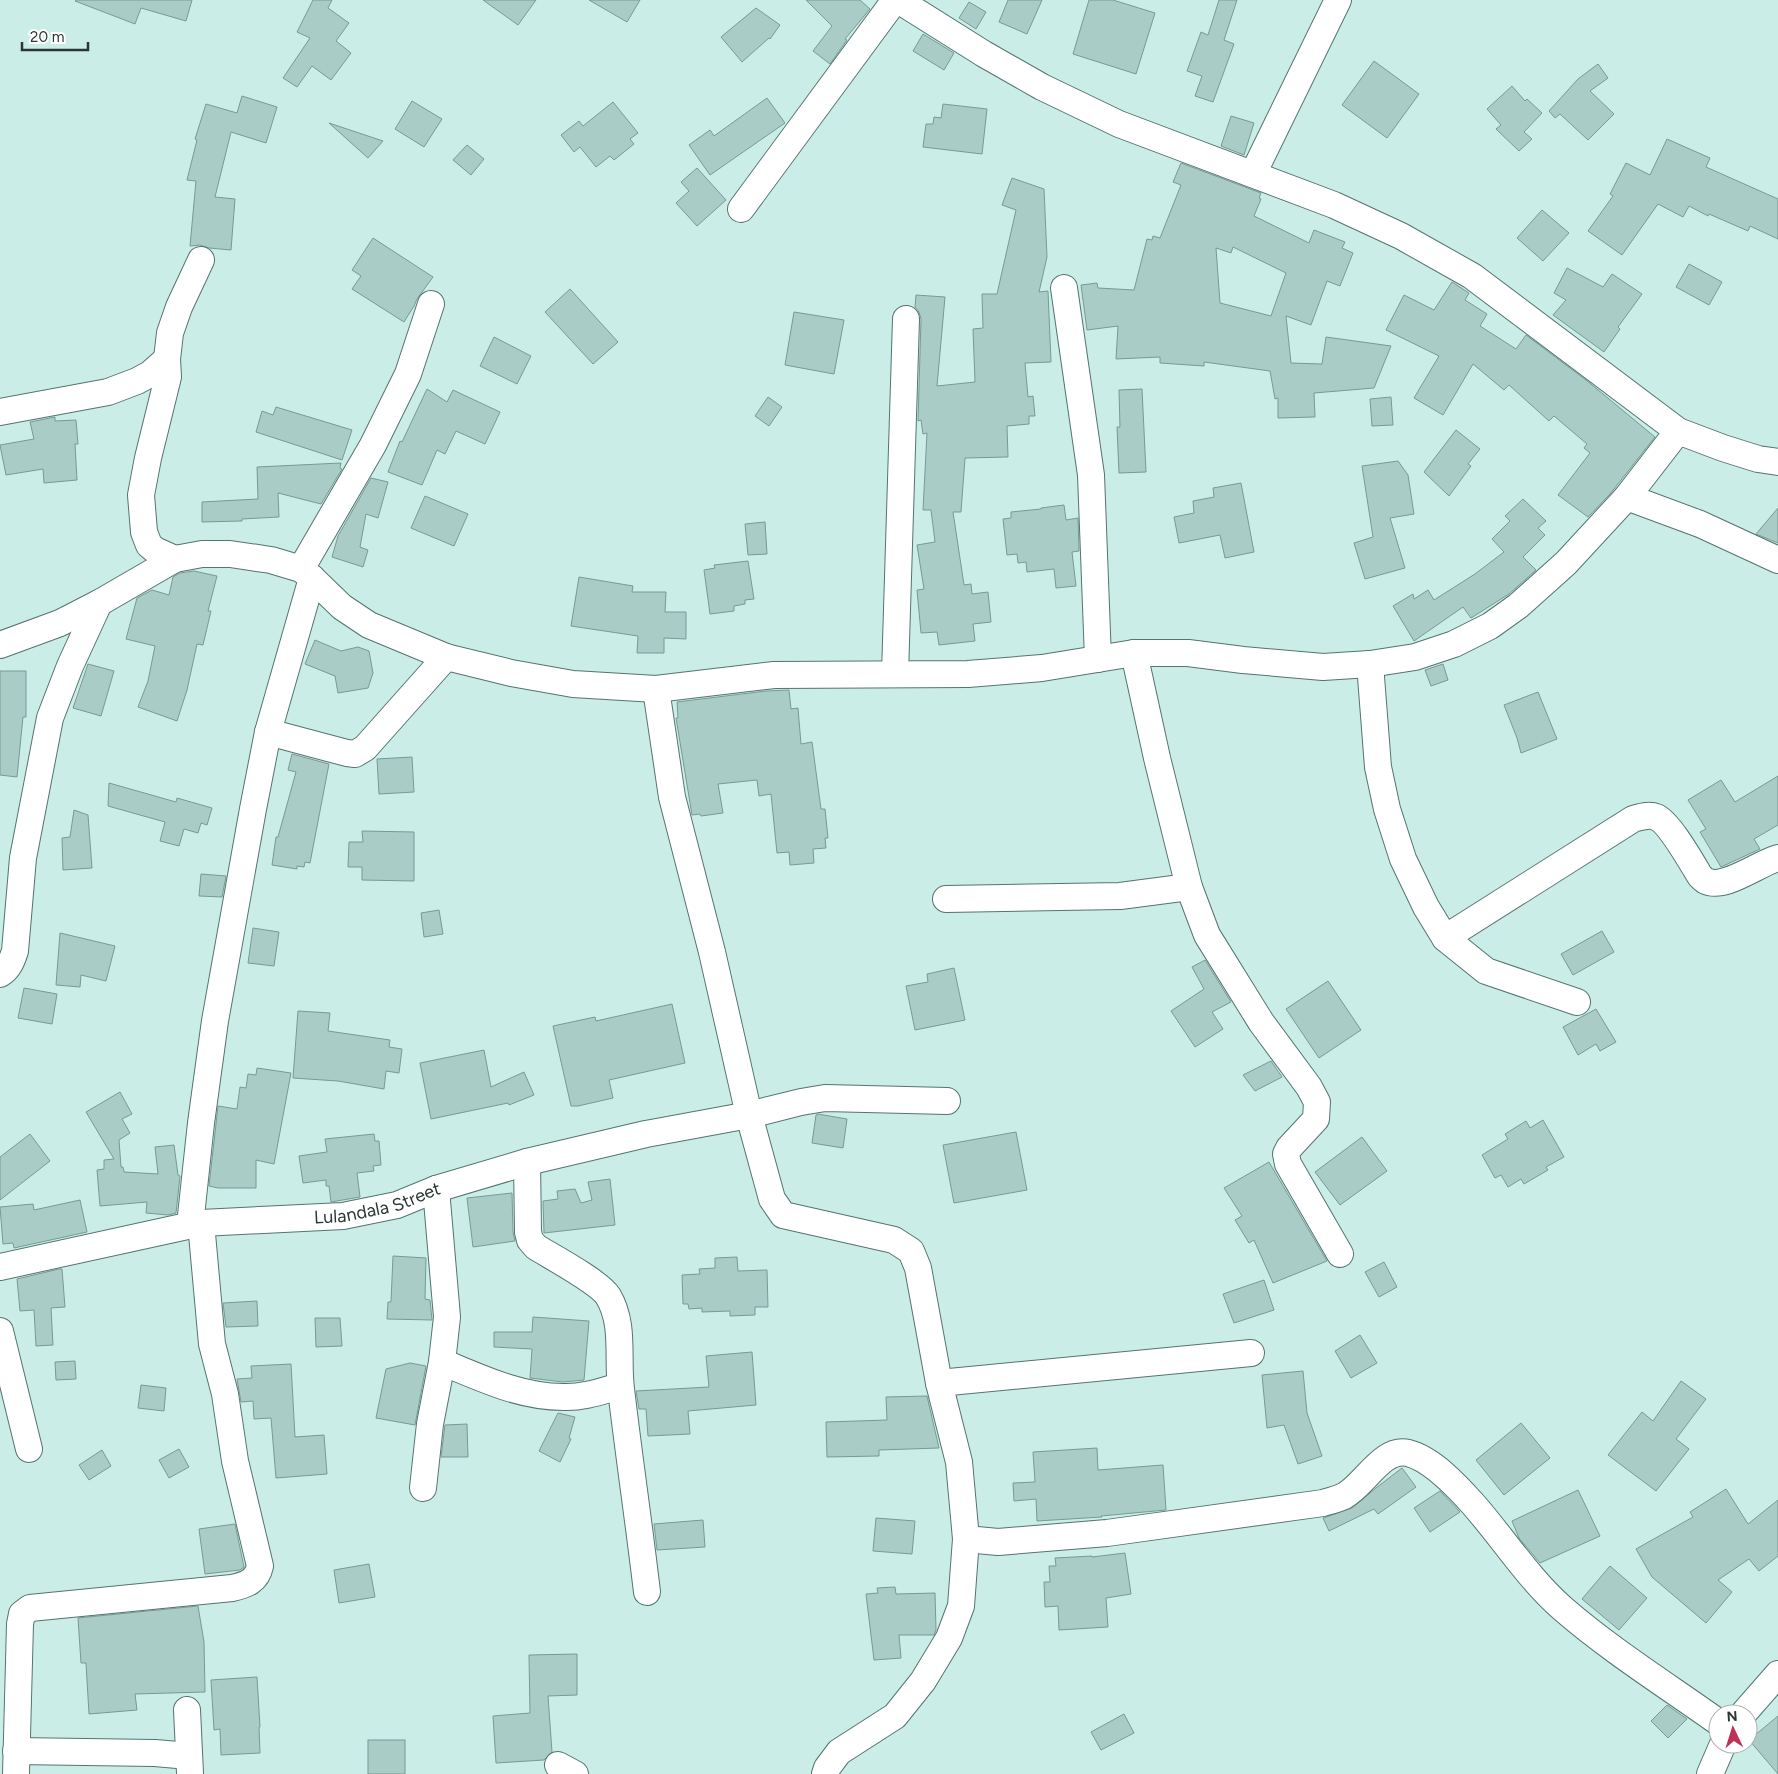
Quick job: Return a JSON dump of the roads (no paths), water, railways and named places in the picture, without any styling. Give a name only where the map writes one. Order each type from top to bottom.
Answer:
[{"type":"street","points":[[741,209],[896,0],[984,54],[1118,124],[1334,205],[1401,236],[1472,276],[1678,431],[1758,459],[1778,462]]},
{"type":"street","points":[[1253,174],[1338,0]]},
{"type":"street","points":[[175,559],[155,550],[149,545],[144,532],[141,495],[168,377],[167,359],[170,333],[179,307],[201,260]]},
{"type":"street","points":[[1064,288],[1091,475],[1098,659]]},
{"type":"street","points":[[188,1710],[189,1765],[155,1753],[16,1762],[20,1624],[22,1614],[30,1608],[232,1588],[253,1580],[258,1573],[260,1566],[235,1461],[225,1394],[212,1344],[196,1224],[201,1123],[215,1021],[268,732],[306,573],[408,374],[430,304]]},
{"type":"street","points":[[895,674],[906,319]]},
{"type":"street","points":[[0,412],[108,392],[150,374],[167,359]]},
{"type":"street","points":[[0,645],[60,623],[99,604],[175,559],[202,554],[230,554],[271,560],[306,573],[342,607],[369,625],[446,657],[510,673],[573,684],[656,689],[774,675],[968,674],[1042,668],[1134,653],[1188,653],[1322,667],[1370,664],[1415,657],[1454,644],[1490,626],[1518,606],[1566,563],[1627,497],[1678,431]]},
{"type":"street","points":[[1627,497],[1700,524],[1778,560]]},
{"type":"street","points":[[0,974],[11,962],[15,952],[23,858],[50,718],[70,666],[99,604]]},
{"type":"street","points":[[1134,653],[1157,758],[1189,887],[1207,935],[1260,1022],[1309,1087],[1317,1102],[1316,1119],[1289,1148],[1286,1154],[1288,1164],[1340,1254]]},
{"type":"street","points":[[268,732],[355,754],[365,748],[446,657]]},
{"type":"street","points":[[1370,664],[1378,767],[1387,809],[1403,859],[1426,907],[1445,938],[1486,971],[1577,1002]]},
{"type":"street","points":[[656,689],[672,797],[712,952],[749,1115],[772,1199],[783,1215],[894,1240],[911,1251],[918,1268],[939,1383],[959,1462],[966,1539],[961,1606],[949,1638],[928,1672],[896,1716],[839,1752],[827,1768],[825,1774]]},
{"type":"street","points":[[1445,938],[1633,818],[1656,816],[1665,823],[1700,876],[1706,881],[1718,883],[1778,858]]},
{"type":"street","points":[[946,899],[1120,896],[1189,887]]},
{"type":"street","name":"Lulandala Street","points":[[0,1267],[196,1224],[343,1216],[397,1205],[436,1189],[527,1162],[646,1134],[749,1115],[801,1102],[825,1098],[947,1101]]},
{"type":"street","points":[[527,1162],[528,1232],[530,1240],[536,1247],[597,1285],[607,1294],[615,1311],[620,1342],[620,1386],[647,1592]]},
{"type":"street","points":[[423,1488],[430,1424],[442,1362],[447,1317],[436,1189]]},
{"type":"street","points":[[0,1331],[29,1449]]},
{"type":"street","points":[[939,1383],[1251,1353]]},
{"type":"street","points":[[442,1362],[502,1386],[531,1395],[564,1398],[591,1394],[620,1386]]},
{"type":"street","points":[[966,1539],[998,1542],[1107,1534],[1323,1503],[1344,1496],[1388,1456],[1407,1453],[1425,1461],[1448,1477],[1492,1525],[1527,1570],[1561,1607],[1623,1655],[1708,1715]]},
{"type":"street","points":[[1752,1704],[1778,1674]]},
{"type":"street","points":[[1710,1774],[1719,1754]]}]
